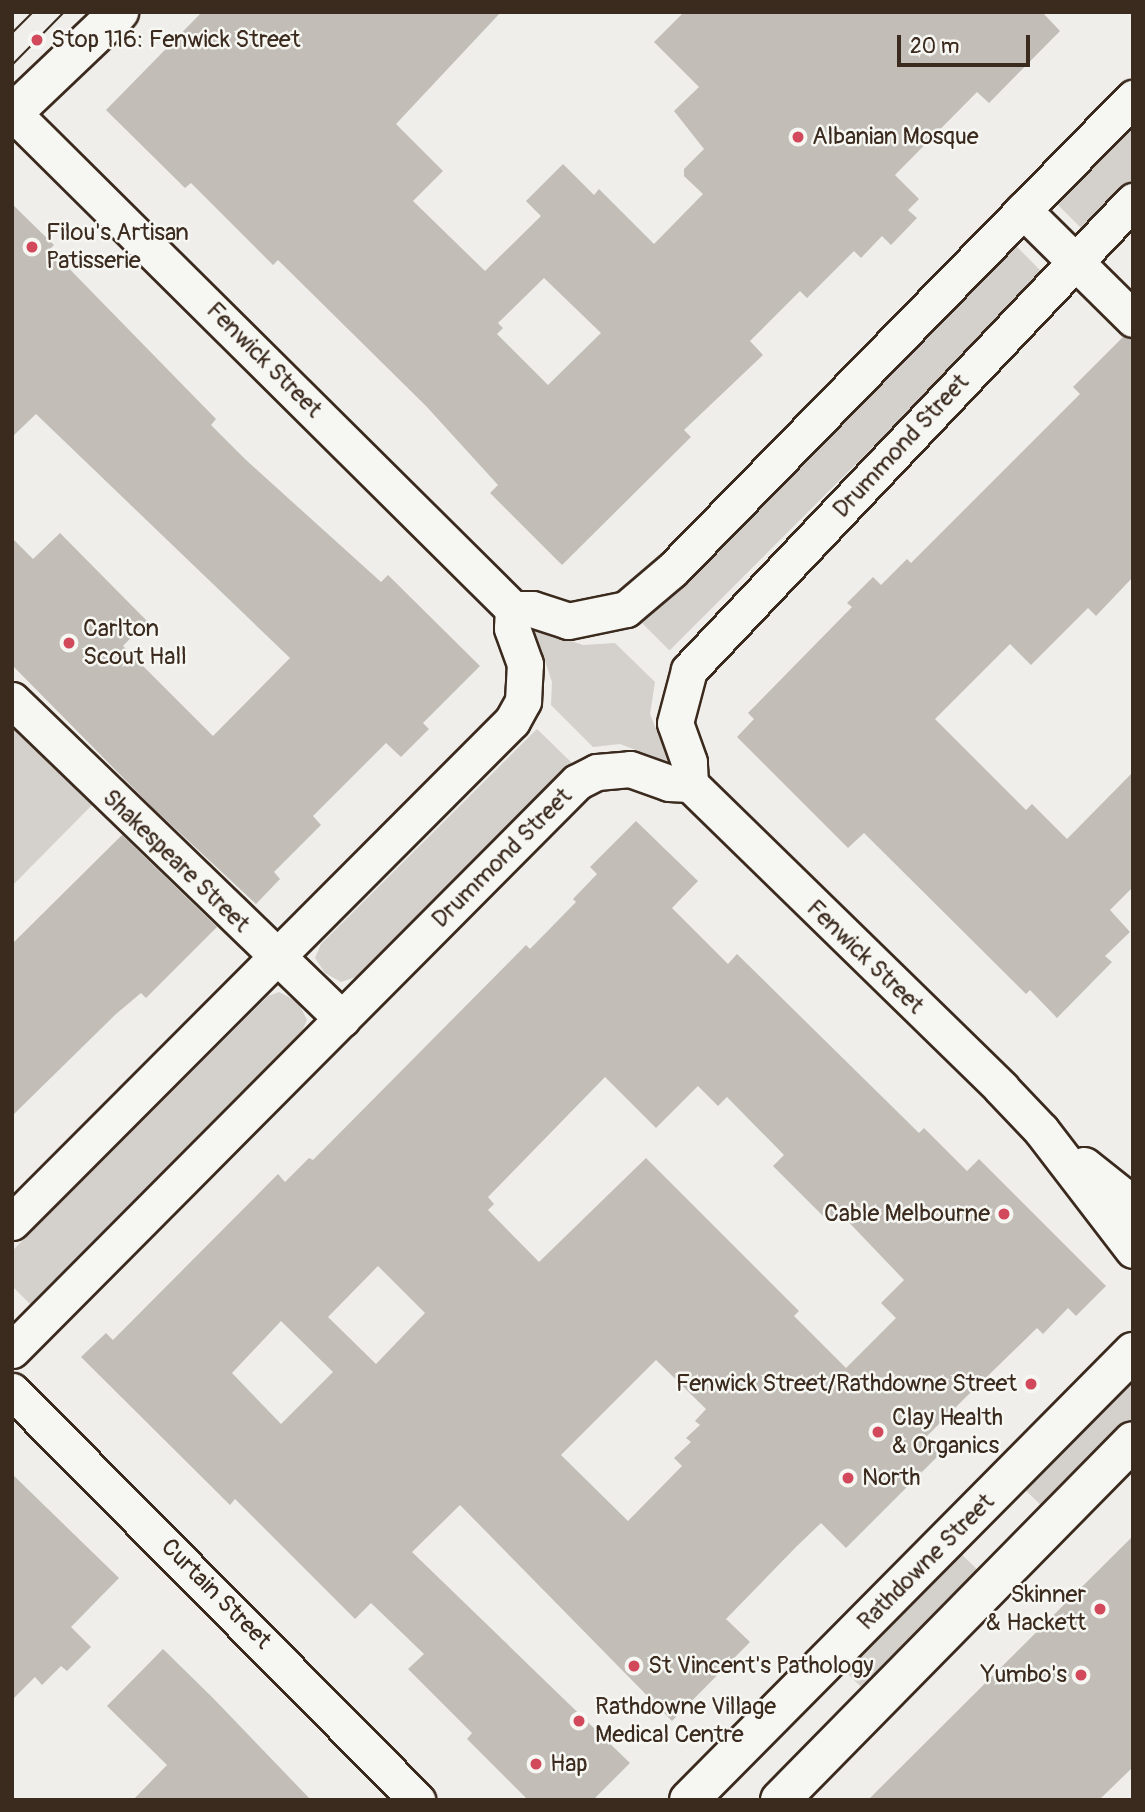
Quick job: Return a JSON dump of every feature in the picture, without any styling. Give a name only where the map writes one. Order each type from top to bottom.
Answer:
[{"type":"street","points":[[13,113],[119,12]]},
{"type":"street","points":[[12,1222],[512,721],[523,701],[525,664],[512,628],[513,609],[532,609],[568,621],[626,609],[682,560],[1133,98]]},
{"type":"street","name":"Fenwick Street","points":[[13,113],[513,609]]},
{"type":"street","name":"Drummond Street","points":[[12,1350],[577,782],[597,772],[630,769],[668,783],[690,784],[689,762],[675,723],[689,670],[1133,201]]},
{"type":"street","points":[[1023,210],[1133,319]]},
{"type":"street","name":"Shakespeare Street","points":[[12,700],[342,1019]]},
{"type":"street","name":"Fenwick Street","points":[[690,784],[1041,1130],[1133,1204]]},
{"type":"street","name":"Fenwick Street","points":[[1041,1130],[1133,1250]]},
{"type":"street","name":"Rathdowne Street","points":[[689,1800],[1133,1352]]},
{"type":"street","name":"Curtain Street","points":[[12,1391],[417,1800]]},
{"type":"street","points":[[780,1800],[1133,1441]]},
{"type":"shaded area","points":[[1133,116],[1133,187],[1087,234],[1052,199]]},
{"type":"shaded area","points":[[1011,241],[1045,275],[669,650],[636,616]]},
{"type":"shaded area","points":[[539,620],[559,637],[583,645],[615,643],[655,682],[650,714],[658,734],[677,755],[662,770],[641,752],[620,744],[593,747],[551,705],[552,682],[543,655],[525,634]]},
{"type":"shaded area","points":[[12,717],[96,801],[12,886]]},
{"type":"shaded area","points":[[537,729],[572,763],[356,977],[341,982],[325,973],[315,958],[321,944]]},
{"type":"shaded area","points":[[279,992],[298,1002],[307,1020],[302,1031],[32,1306],[12,1286],[12,1251],[268,996]]},
{"type":"shaded area","points":[[1133,1369],[1133,1425],[1047,1511],[1019,1484]]},
{"type":"shaded area","points":[[956,1549],[984,1576],[869,1695],[841,1668]]},
{"type":"building","points":[[202,12],[501,12],[396,124],[443,171],[413,201],[485,271],[541,216],[526,201],[563,164],[594,195],[599,189],[654,244],[703,194],[684,176],[684,169],[704,149],[674,111],[699,87],[654,42],[684,12],[1042,12],[1060,31],[989,103],[977,92],[895,175],[919,199],[908,210],[917,218],[891,245],[882,236],[861,258],[854,251],[807,298],[800,291],[750,341],[763,355],[684,430],[691,437],[562,565],[490,493],[498,485],[426,406],[278,260],[273,265],[191,183],[185,188],[106,110]],"holes":[[[544,278],[601,333],[548,385],[497,334],[503,328],[498,323]]]},
{"type":"building","points":[[12,204],[54,245],[50,249],[216,419],[211,425],[246,460],[381,582],[388,575],[480,666],[423,723],[429,729],[401,757],[386,743],[313,816],[321,825],[274,872],[280,879],[256,904],[151,806],[12,665],[12,538],[33,559],[60,533],[147,621],[123,646],[213,736],[290,658],[36,414],[12,437]]},
{"type":"building","points":[[1124,336],[1133,339],[1133,577],[1096,616],[1088,608],[1031,665],[1010,644],[935,719],[1026,810],[1032,804],[1067,839],[1133,772],[1133,887],[1110,910],[1130,932],[1105,956],[1112,962],[1057,1018],[1030,990],[1026,994],[864,833],[848,848],[737,737],[754,719],[748,713],[852,607],[847,603],[873,577],[881,585],[907,559],[911,563],[1080,394],[1073,387]]},
{"type":"building","points":[[636,821],[698,881],[672,908],[728,964],[737,954],[919,1133],[924,1128],[967,1171],[979,1159],[1106,1286],[1076,1316],[1068,1308],[1043,1334],[1037,1328],[926,1437],[942,1452],[846,1548],[821,1523],[796,1547],[726,1619],[750,1642],[672,1721],[460,1505],[412,1552],[630,1763],[593,1800],[528,1800],[467,1739],[472,1733],[408,1669],[424,1654],[371,1603],[355,1619],[235,1499],[230,1505],[81,1357],[106,1333],[113,1340],[278,1174],[285,1182],[309,1158],[313,1160],[526,945],[530,949],[576,902],[573,899],[597,874],[590,867]],"holes":[[[605,1077],[656,1128],[698,1086],[718,1106],[727,1097],[784,1155],[773,1166],[829,1222],[839,1212],[904,1280],[881,1303],[896,1318],[846,1368],[794,1316],[799,1311],[646,1158],[539,1262],[488,1210],[494,1204],[488,1197]],[[378,1266],[425,1313],[376,1364],[328,1317]],[[281,1321],[333,1372],[281,1424],[232,1373]],[[656,1360],[706,1409],[695,1421],[700,1425],[686,1438],[691,1442],[674,1458],[682,1466],[628,1521],[561,1455]]]},
{"type":"building","points":[[122,835],[217,927],[146,998],[141,993],[116,1014],[12,1116],[12,944]]},
{"type":"building","points":[[12,1474],[119,1578],[71,1627],[91,1647],[67,1671],[61,1666],[42,1685],[35,1677],[12,1700]]},
{"type":"building","points":[[1133,1536],[1133,1767],[1099,1800],[868,1800]]},
{"type":"building","points":[[163,1649],[311,1800],[133,1800],[167,1765],[107,1706]]},
{"type":"tram line","points":[[12,33],[33,12]]},
{"type":"tram line","points":[[12,65],[64,12]]},
{"type":"place","name":"Stop 116: Fenwick Street","points":[[37,40]]},
{"type":"place","name":"Albanian Mosque","points":[[798,137]]},
{"type":"place","name":"Filou's Artisan Patisserie","points":[[32,247]]},
{"type":"place","name":"Carlton Scout Hall","points":[[69,643]]},
{"type":"place","name":"Cable Melbourne","points":[[1004,1214]]},
{"type":"place","name":"Fenwick Street/Rathdowne Street","points":[[1031,1384]]},
{"type":"place","name":"Clay Health & Organics","points":[[878,1432]]},
{"type":"place","name":"North","points":[[848,1478]]},
{"type":"place","name":"Skinner & Hackett","points":[[1100,1609]]},
{"type":"place","name":"St Vincent's Pathology","points":[[634,1666]]},
{"type":"place","name":"Yumbo's","points":[[1081,1675]]},
{"type":"place","name":"Rathdowne Village Medical Centre","points":[[579,1721]]},
{"type":"place","name":"Hap","points":[[536,1764]]}]
